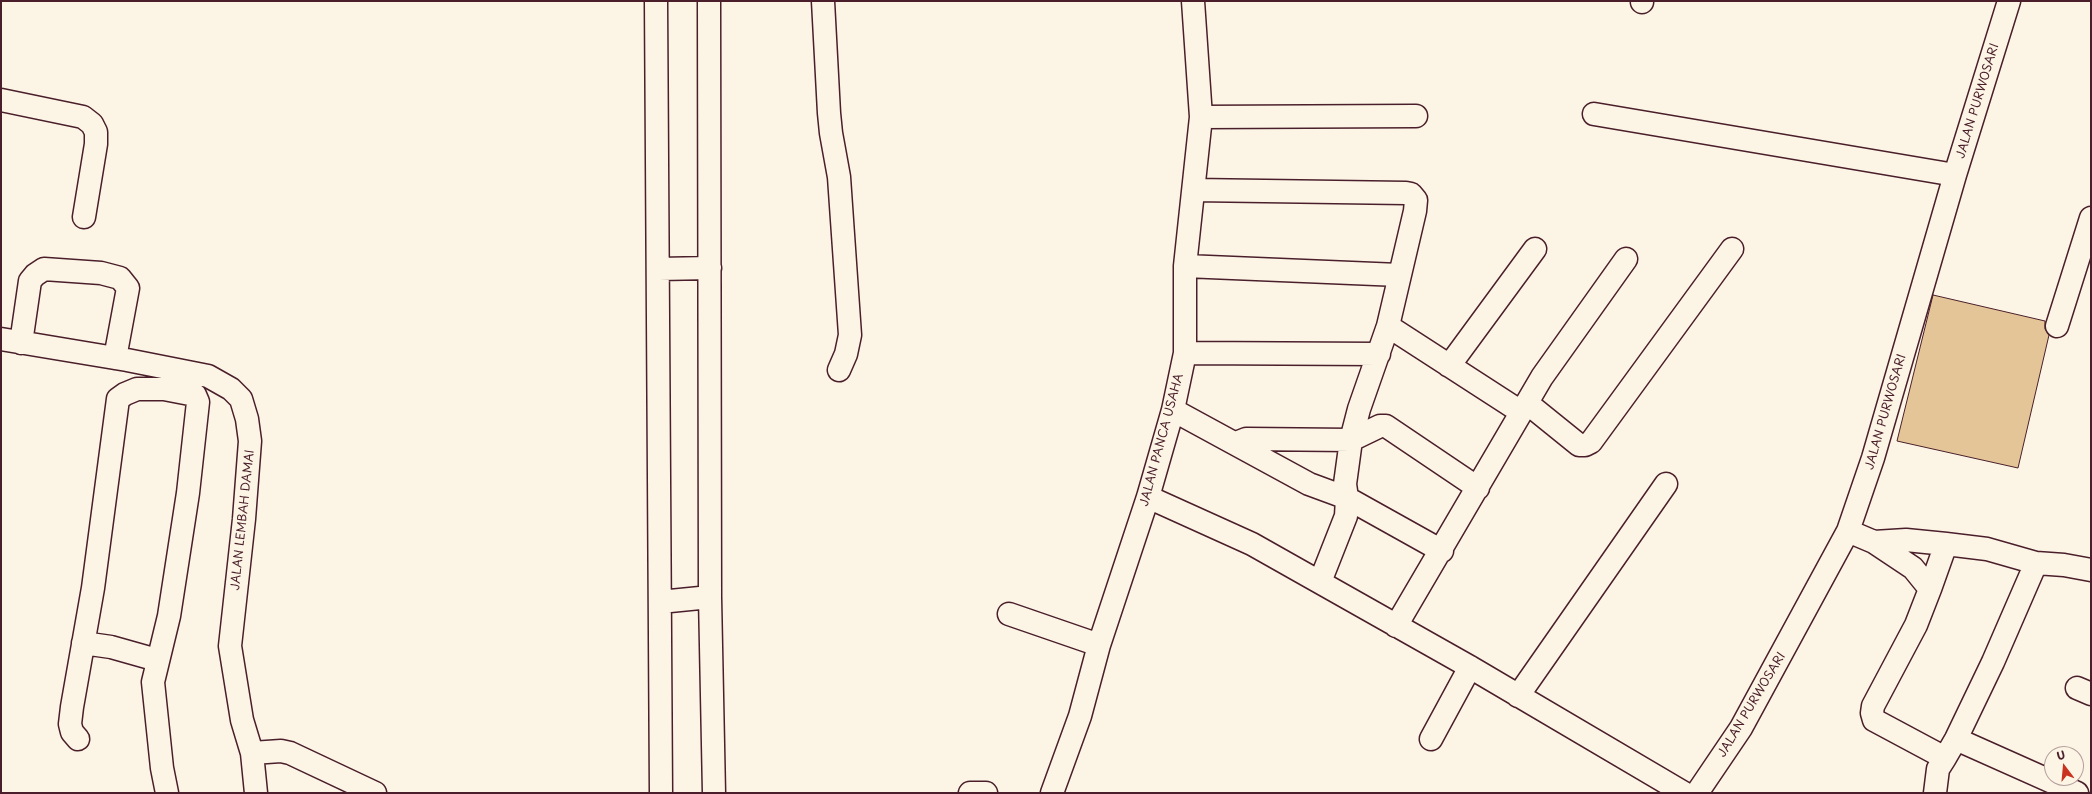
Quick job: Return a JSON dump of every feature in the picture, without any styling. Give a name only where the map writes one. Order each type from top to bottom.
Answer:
[{"type":"street","points":[[656,1],[659,269],[661,793]]},
{"type":"street","points":[[709,1],[710,597],[714,793]]},
{"type":"street","points":[[823,1],[829,113],[839,177],[850,335],[846,354],[838,370]]},
{"type":"street","name":"JALAN PANCA USAHA","points":[[1052,793],[1080,716],[1099,645],[1148,497],[1173,410],[1185,353],[1185,266],[1194,190],[1200,117],[1193,1]]},
{"type":"street","name":"JALAN PURWOSARI","points":[[1697,793],[1741,728],[1848,531],[1873,458],[1954,175],[2009,1]]},
{"type":"street","points":[[1,100],[84,117],[92,124],[96,132],[96,144],[84,217]]},
{"type":"street","points":[[1594,114],[1954,175]]},
{"type":"street","points":[[1200,117],[1416,116]]},
{"type":"street","points":[[1194,190],[1411,194],[1416,200],[1415,211],[1388,326],[1359,409],[1351,440],[1345,484],[1347,498],[1346,516],[1320,582]]},
{"type":"street","points":[[2057,326],[2091,218]]},
{"type":"street","points":[[1449,366],[1535,248]]},
{"type":"street","points":[[1388,326],[1449,366],[1524,408],[1579,445],[1585,446],[1591,442],[1732,249]]},
{"type":"street","points":[[1396,626],[1442,551],[1542,377],[1626,259]]},
{"type":"street","points":[[1185,266],[1399,275]]},
{"type":"street","points":[[659,269],[710,268]]},
{"type":"street","points":[[11,341],[30,281],[35,275],[44,269],[102,273],[120,278],[128,288],[115,358]]},
{"type":"street","name":"JALAN LEMBAH DAMAI","points":[[11,341],[115,358],[208,376],[231,389],[241,399],[247,419],[250,441],[244,519],[230,646],[242,720],[252,753],[256,793]]},
{"type":"street","points":[[1185,353],[1379,354]]},
{"type":"street","points":[[78,739],[72,732],[70,724],[93,588],[118,399],[137,389],[164,389],[194,395],[198,402],[188,493],[170,609],[153,682],[162,768],[167,793]]},
{"type":"street","points":[[1173,410],[1309,484],[1347,498],[1442,551]]},
{"type":"street","points":[[1236,443],[1246,439],[1291,438],[1351,440],[1380,426],[1386,426],[1478,488]]},
{"type":"street","points":[[1280,468],[1291,438]]},
{"type":"street","points":[[1518,696],[1666,484]]},
{"type":"street","points":[[1148,497],[1252,544],[1470,667],[1684,793]]},
{"type":"street","points":[[1848,531],[1874,542],[1913,568],[1930,589]]},
{"type":"street","points":[[1874,542],[1906,540],[1946,544],[1987,550],[2036,563],[2064,565],[2091,570]]},
{"type":"street","points":[[1945,758],[1874,720],[1872,713],[1873,706],[1916,625],[1946,544]]},
{"type":"street","points":[[1936,793],[1938,770],[1956,739],[2036,563]]},
{"type":"street","points":[[660,602],[710,597]]},
{"type":"street","points":[[1009,614],[1099,645]]},
{"type":"street","points":[[83,643],[111,647],[157,660]]},
{"type":"street","points":[[1431,739],[1470,667]]},
{"type":"street","points":[[1956,739],[2077,793]]},
{"type":"street","points":[[252,753],[281,751],[290,753],[375,793]]},
{"type":"street","points":[[970,793],[986,793]]},
{"type":"building","points":[[1933,295],[2045,321],[2045,329],[2049,335],[2018,468],[1897,441]]}]
